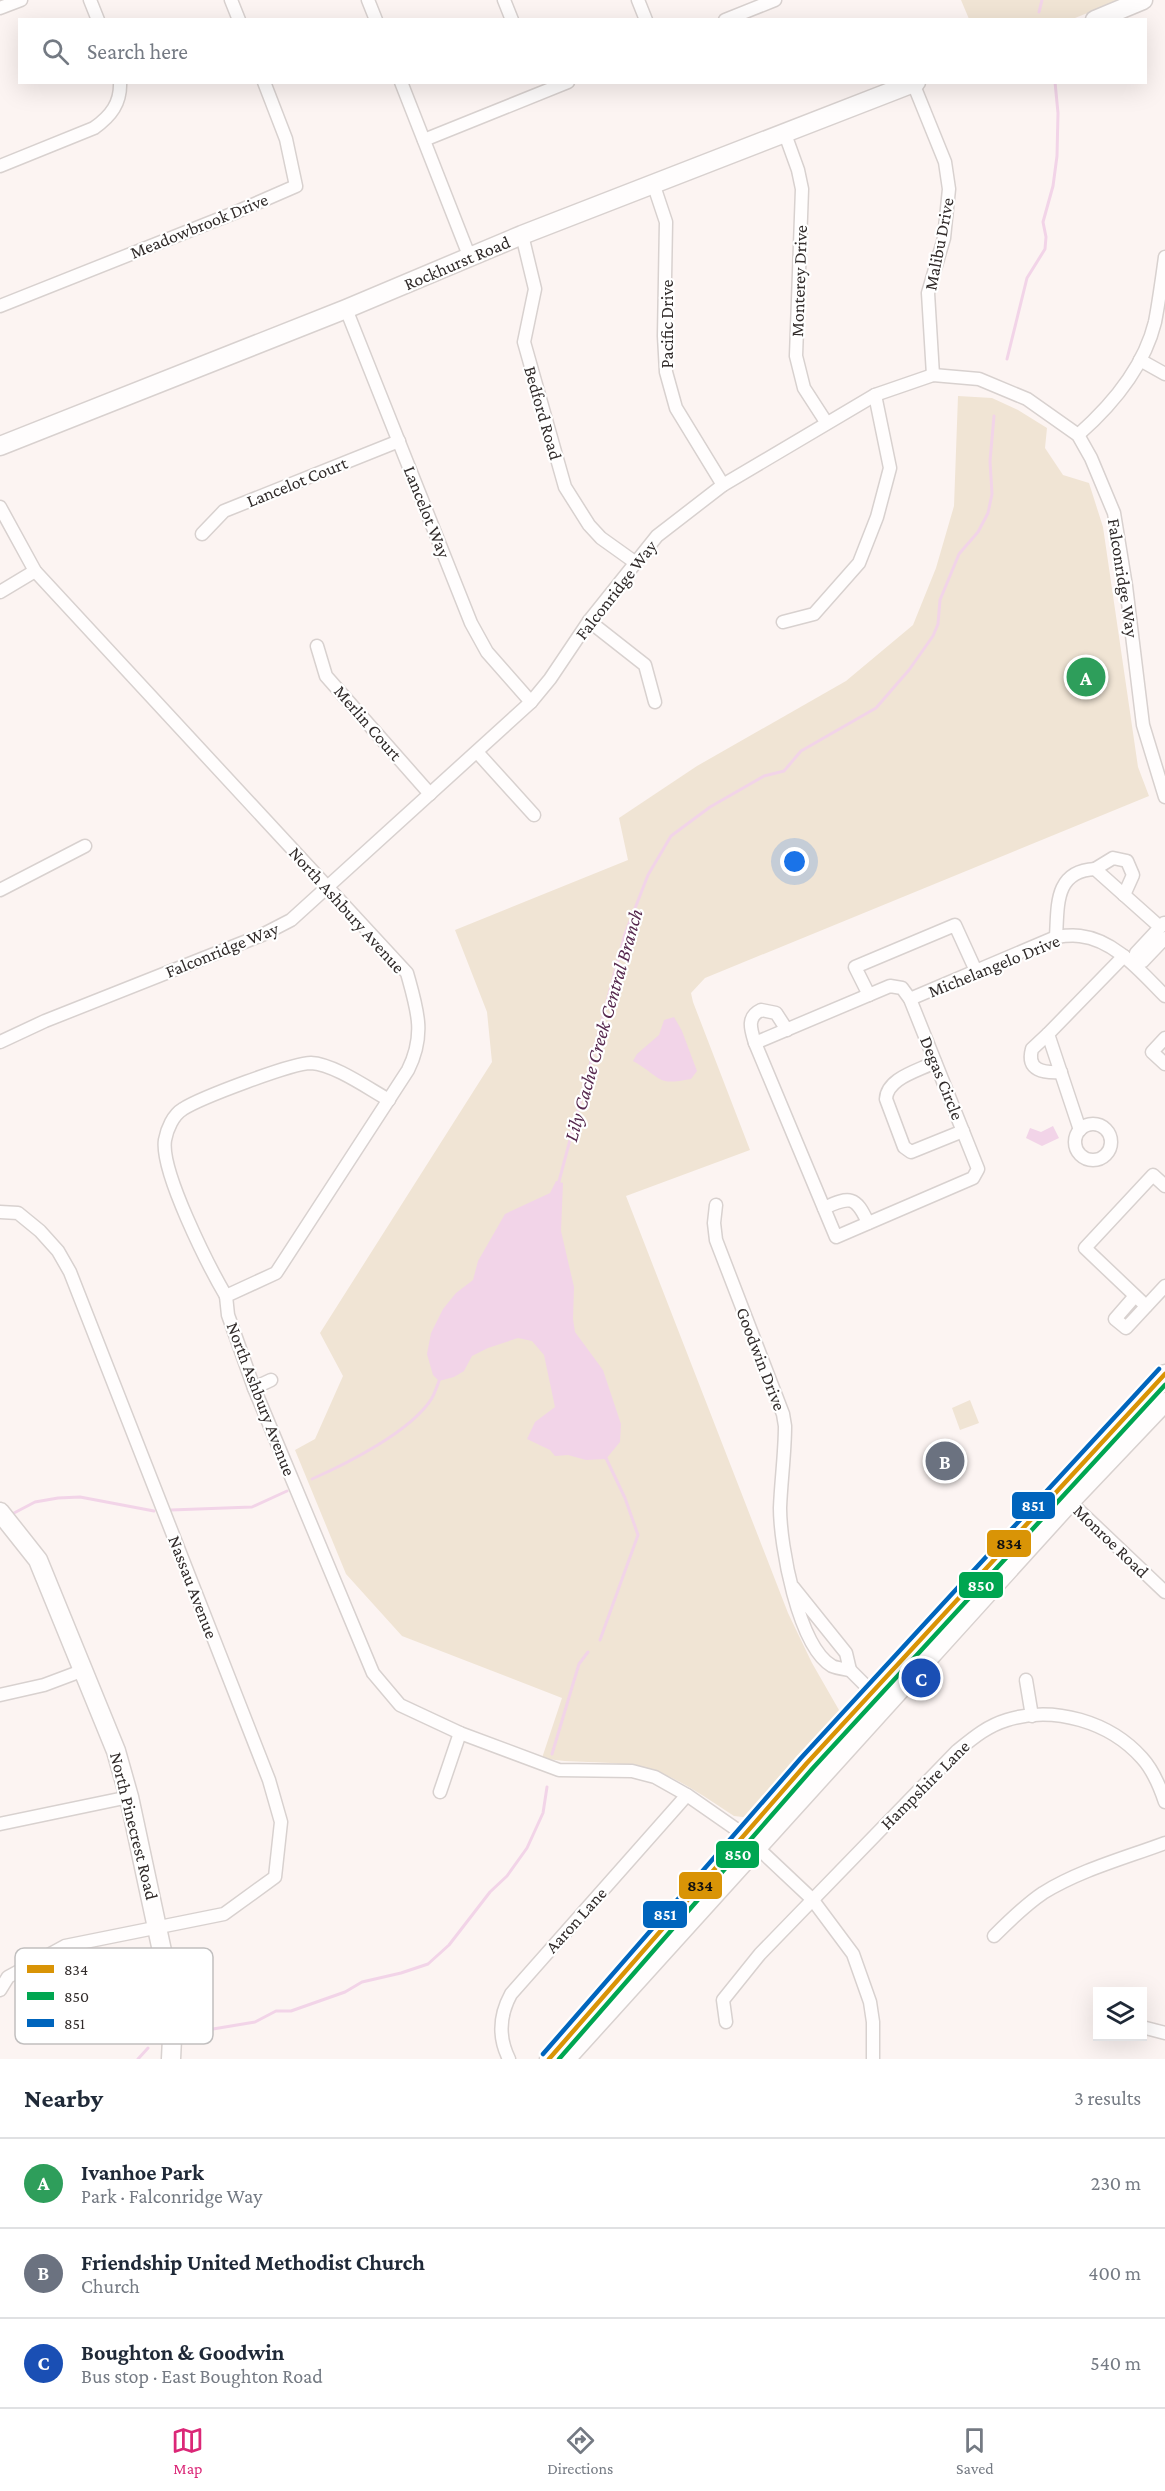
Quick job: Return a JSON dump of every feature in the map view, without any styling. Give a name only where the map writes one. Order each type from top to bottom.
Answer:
[{"type":"main road","points":[[1100,18],[1143,0]]},
{"type":"main road","name":"Rockhurst Road","points":[[0,446],[346,309],[522,235],[654,186],[911,84]]},
{"type":"main road","points":[[566,2059],[885,1706],[1165,1374]]},
{"type":"main road","points":[[549,2059],[743,1834],[872,1692],[1064,1496],[1165,1402]]},
{"type":"main road","name":"North Pinecrest Road","points":[[0,1512],[38,1560],[116,1751],[129,1797],[162,1948]]},
{"type":"main road","name":"North Pinecrest Road","points":[[171,2059],[172,2044]]},
{"type":"street","points":[[0,8],[21,0]]},
{"type":"street","points":[[90,0],[97,18]]},
{"type":"street","points":[[231,0],[238,18]]},
{"type":"street","points":[[368,0],[375,18]]},
{"type":"street","points":[[504,0],[511,18]]},
{"type":"street","points":[[638,0],[645,18]]},
{"type":"street","points":[[730,18],[775,0]]},
{"type":"street","points":[[0,166],[94,128],[106,120],[117,104],[120,84]]},
{"type":"street","name":"Meadowbrook Drive","points":[[0,306],[296,186],[286,139],[265,84]]},
{"type":"street","points":[[402,84],[470,258]]},
{"type":"street","points":[[424,140],[539,88],[558,84]]},
{"type":"street","name":"Malibu Drive","points":[[914,84],[945,162],[950,189],[944,238],[928,294],[933,375]]},
{"type":"street","name":"Monterey Drive","points":[[785,134],[802,189],[796,356],[804,388],[826,422]]},
{"type":"street","name":"Pacific Drive","points":[[654,186],[666,222],[664,336],[666,372],[676,408],[723,485]]},
{"type":"street","name":"Bedford Road","points":[[522,235],[535,289],[524,342],[562,477],[571,498],[589,525],[601,538],[636,562]]},
{"type":"street","points":[[1078,435],[1102,414],[1140,360],[1154,323],[1165,258]]},
{"type":"street","name":"Lancelot Way","points":[[346,309],[478,638],[487,652],[531,702]]},
{"type":"street","points":[[1140,360],[1165,374]]},
{"type":"street","name":"Falconridge Way","points":[[0,1042],[45,1021],[275,929],[298,915],[531,702],[550,679],[589,621],[657,536],[723,485],[826,422],[874,395],[933,375],[979,379],[1027,399],[1078,435],[1091,458],[1114,513],[1126,586],[1143,725],[1161,767],[1165,796]]},
{"type":"street","points":[[783,622],[814,614],[859,563],[877,517],[890,468],[874,395]]},
{"type":"street","name":"Lancelot Court","points":[[202,534],[224,511],[399,441]]},
{"type":"street","name":"North Ashbury Avenue","points":[[0,507],[35,571],[406,973],[419,1015],[419,1038],[415,1053],[389,1100],[276,1273],[226,1296],[228,1315],[254,1388],[373,1673],[400,1705],[460,1733],[559,1770],[633,1772],[655,1778],[687,1795],[743,1834],[812,1899],[853,1953],[864,1981],[873,2022],[873,2059]]},
{"type":"street","points":[[0,592],[35,571]]},
{"type":"street","points":[[589,621],[645,665],[655,702]]},
{"type":"street","name":"Merlin Court","points":[[317,646],[326,676],[430,794]]},
{"type":"street","points":[[477,752],[534,815]]},
{"type":"street","points":[[0,890],[85,846]]},
{"type":"street","points":[[1056,937],[1058,900],[1066,879],[1082,870],[1095,869],[1113,858],[1127,861],[1132,875],[1124,895]]},
{"type":"street","points":[[1060,1072],[1042,1073],[1033,1066],[1030,1060],[1032,1049],[1163,929],[1095,869]]},
{"type":"street","points":[[869,995],[855,967],[955,925],[976,971]]},
{"type":"street","name":"Michelangelo Drive","points":[[910,999],[1056,937],[1080,936],[1104,943],[1129,960],[1165,996]]},
{"type":"street","points":[[755,1043],[890,987],[902,988],[910,999]]},
{"type":"street","name":"Degas Circle","points":[[787,1030],[776,1013],[761,1010],[753,1015],[750,1024],[755,1043],[836,1237],[973,1178],[978,1169],[910,999]]},
{"type":"street","points":[[1048,1034],[1080,1130]]},
{"type":"street","points":[[1165,1038],[1152,1052],[1165,1064]]},
{"type":"street","points":[[935,1062],[892,1083],[886,1092],[886,1099],[904,1147],[911,1152],[963,1131]]},
{"type":"street","points":[[226,1296],[204,1259],[167,1164],[164,1142],[174,1118],[181,1110],[200,1101],[284,1068],[312,1063],[334,1070],[389,1100]]},
{"type":"street","points":[[1146,1306],[1085,1248],[1153,1175],[1165,1186]]},
{"type":"street","points":[[824,1208],[844,1200],[854,1201],[861,1208],[868,1223]]},
{"type":"street","name":"Goodwin Drive","points":[[716,1205],[714,1223],[716,1240],[783,1414],[785,1438],[780,1508],[781,1540],[800,1621],[820,1652],[832,1665],[850,1670],[885,1706]]},
{"type":"street","name":"Nassau Avenue","points":[[0,1212],[18,1213],[40,1231],[58,1251],[70,1272],[265,1769],[281,1822],[275,1877],[224,1914],[61,1948]]},
{"type":"street","points":[[1135,1296],[1115,1319],[1126,1328],[1165,1286]]},
{"type":"street","points":[[254,1388],[271,1380]]},
{"type":"street","name":"Monroe Road","points":[[1064,1496],[1165,1592]]},
{"type":"street","name":"Goodwin Drive","points":[[793,1587],[846,1653],[850,1670]]},
{"type":"street","points":[[0,1695],[44,1685],[84,1671]]},
{"type":"street","points":[[1026,1680],[1032,1716]]},
{"type":"street","name":"Hampshire Lane","points":[[726,2022],[723,2000],[760,1954],[957,1751],[979,1733],[1008,1720],[1032,1716],[1069,1716],[1099,1726],[1120,1739],[1142,1758],[1158,1783],[1165,1802]]},
{"type":"street","points":[[440,1792],[460,1733]]},
{"type":"street","name":"Aaron Lane","points":[[508,2059],[502,2042],[501,2027],[503,2011],[514,1989],[687,1795]]},
{"type":"street","points":[[0,1824],[129,1797]]},
{"type":"street","points":[[994,1936],[1016,1914],[1043,1893],[1074,1877],[1165,1844]]},
{"type":"street","name":"Nassau Avenue","points":[[0,1990],[8,1977],[15,1973]]},
{"type":"street","points":[[1147,2028],[1165,2032]]},
{"type":"shaded area","points":[[961,0],[1120,0],[1075,18],[969,18]]},
{"type":"shaded area","points":[[958,396],[992,398],[1018,410],[1047,428],[1045,448],[1063,475],[1089,483],[1103,527],[1138,767],[1149,796],[705,978],[691,993],[750,1150],[626,1196],[788,1613],[812,1663],[843,1717],[751,1818],[734,1816],[687,1786],[649,1769],[623,1764],[542,1758],[562,1698],[402,1636],[346,1574],[295,1450],[315,1439],[343,1376],[320,1333],[492,1062],[487,1012],[455,930],[628,860],[619,818],[697,766],[846,681],[913,625],[936,568],[954,506]]},
{"type":"shaded area","points":[[674,1017],[682,1031],[697,1071],[691,1079],[671,1082],[660,1079],[633,1061],[637,1054],[659,1035],[664,1020]]},
{"type":"shaded area","points":[[1053,1126],[1059,1138],[1042,1146],[1026,1138],[1030,1128],[1041,1132]]},
{"type":"shaded area","points":[[556,1181],[563,1183],[561,1231],[574,1287],[575,1332],[603,1370],[621,1424],[620,1442],[606,1459],[586,1460],[568,1455],[555,1456],[550,1450],[527,1439],[535,1422],[555,1407],[544,1355],[532,1341],[518,1338],[488,1348],[472,1356],[464,1371],[454,1377],[439,1381],[433,1375],[427,1354],[431,1333],[443,1309],[456,1293],[473,1280],[478,1261],[505,1214],[550,1193]]},
{"type":"shaded area","points":[[970,1400],[979,1423],[960,1430],[952,1408]]},
{"type":"waterway","name":"Lily Cache Creek Central Branch","points":[[1039,12],[1042,0]]},
{"type":"waterway","name":"Lily Cache Creek Central Branch","points":[[1007,359],[1027,278],[1045,249],[1046,237],[1043,222],[1053,186],[1057,156],[1058,113],[1055,84]]},
{"type":"waterway","name":"Lily Cache Creek Central Branch","points":[[558,1185],[625,934],[648,875],[671,836],[710,807],[764,776],[784,771],[801,751],[876,708],[909,670],[933,636],[938,624],[940,600],[959,554],[978,532],[988,513],[992,494],[990,461],[994,416]]},
{"type":"waterway","points":[[312,1479],[360,1455],[410,1422],[432,1398],[439,1381]]},
{"type":"waterway","points":[[600,1640],[638,1535],[625,1498],[605,1456]]},
{"type":"waterway","points":[[171,1510],[252,1507],[287,1491]]},
{"type":"waterway","points":[[14,1513],[35,1502],[80,1497],[154,1511]]},
{"type":"waterway","points":[[552,1754],[579,1664],[588,1652]]},
{"type":"waterway","name":"Lily Cache Creek Central Branch","points":[[213,2029],[255,2022],[276,2011],[291,2011],[345,1992],[362,1982],[428,1964],[449,1945],[490,1892],[507,1876],[527,1848],[543,1813],[547,1787]]},
{"type":"waterway","name":"Lily Cache Creek Central Branch","points":[[138,2059],[148,2048]]},
{"type":"transit line","name":"851","points":[[543,2054],[801,1758],[1159,1369]]},
{"type":"transit line","name":"834","points":[[549,2059],[807,1763],[1165,1374]]},
{"type":"transit line","name":"850","points":[[559,2059],[813,1768],[1165,1385]]},
{"type":"place","name":"Ivanhoe Park","points":[[1086,677]]},
{"type":"place","name":"Friendship United Methodist Church","points":[[945,1461]]},
{"type":"place","name":"Boughton & Goodwin","points":[[921,1678]]}]
